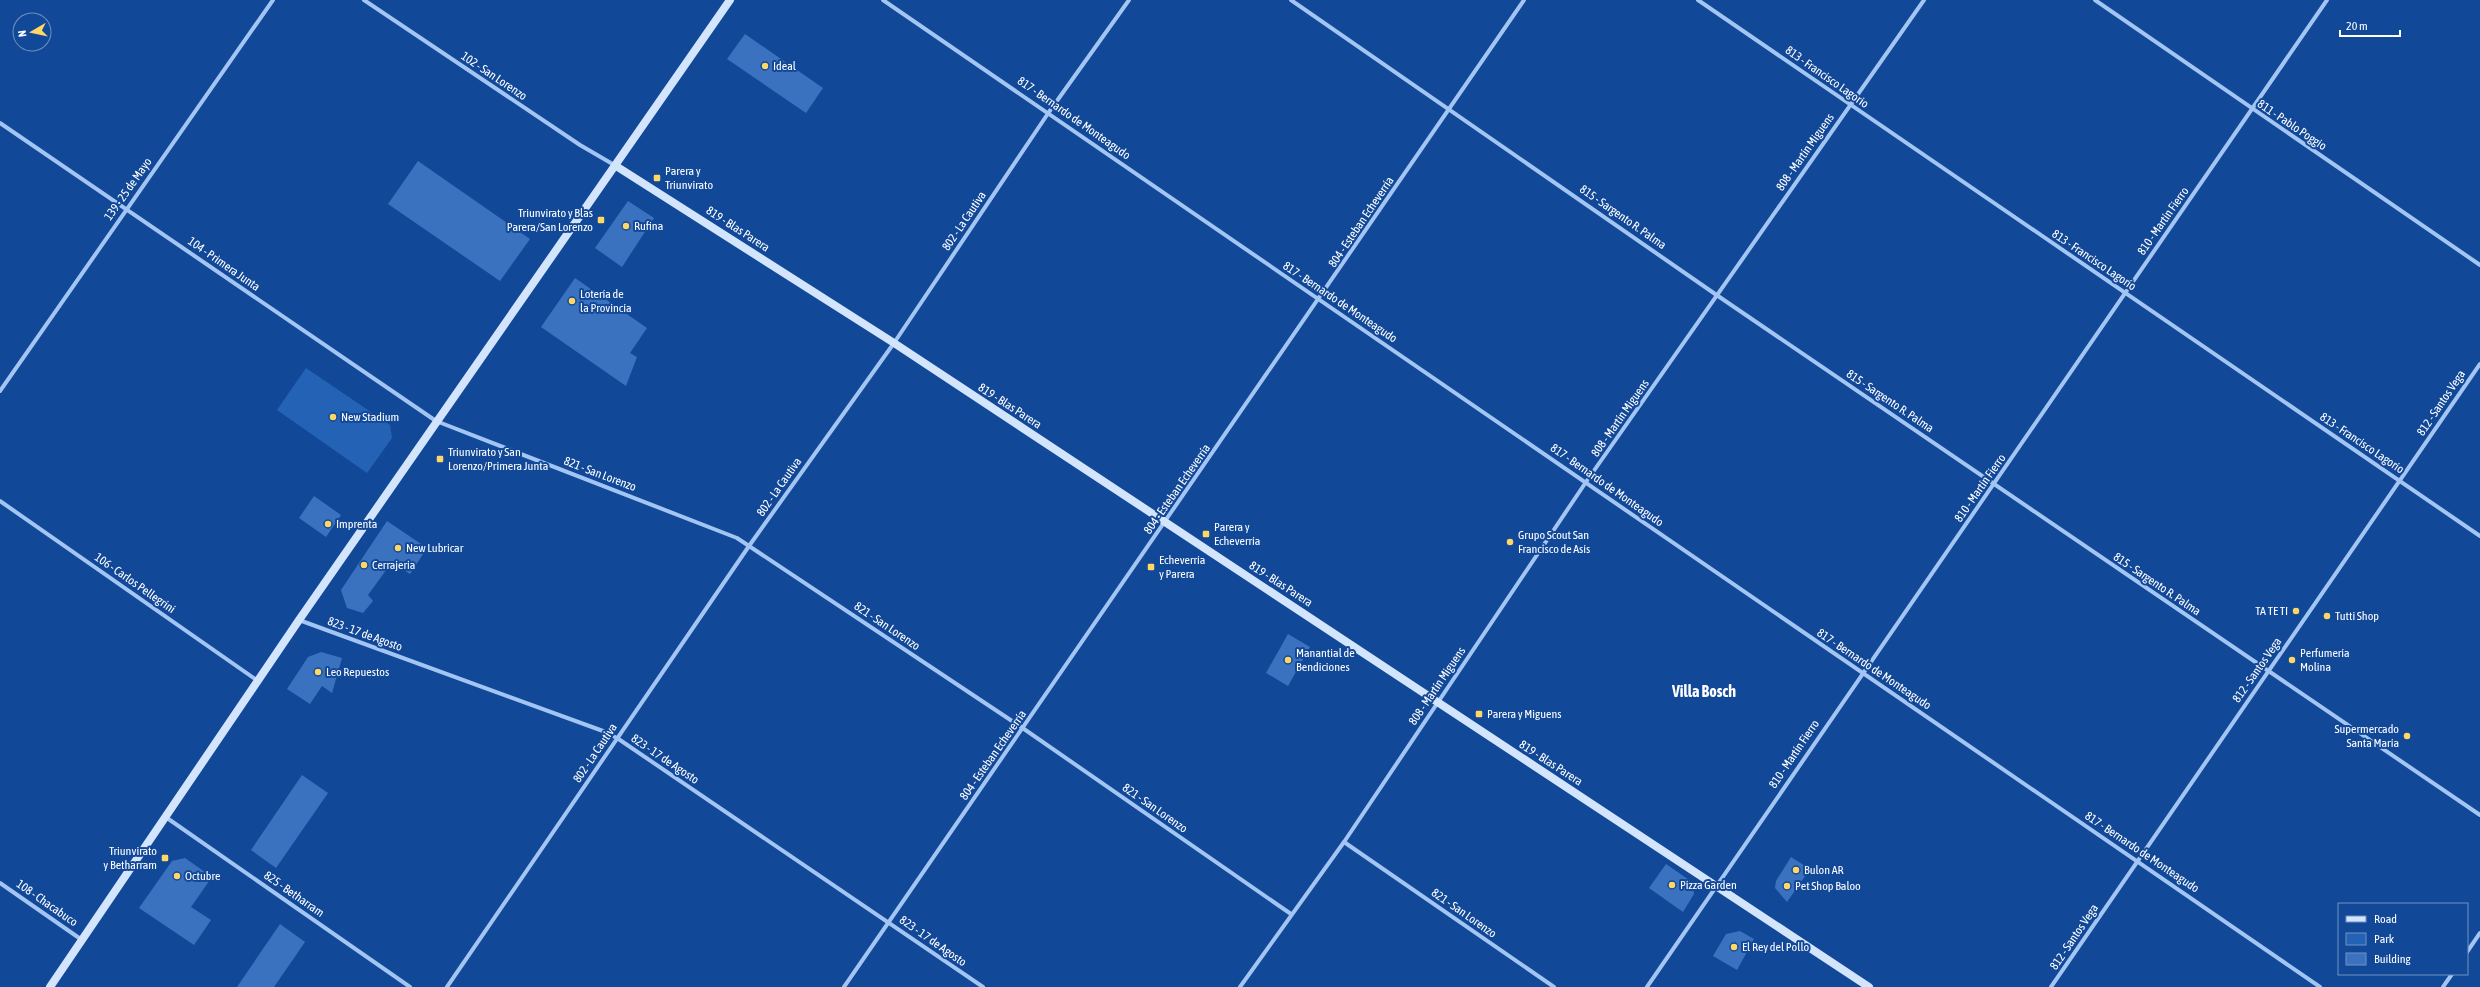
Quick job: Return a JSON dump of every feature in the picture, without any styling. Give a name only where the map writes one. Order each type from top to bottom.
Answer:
[{"type":"street","name":"139 - 25 de Mayo","points":[[0,391],[273,0]]},
{"type":"street","name":"102 - San Lorenzo","points":[[364,0],[580,145],[616,166]]},
{"type":"street","points":[[50,987],[167,818],[299,620],[436,421],[616,166],[730,0]]},
{"type":"street","name":"817 - Bernardo de Monteagudo","points":[[883,0],[2320,987]]},
{"type":"street","name":"802 - La Cautiva","points":[[447,987],[749,546],[894,343],[1048,112],[1129,0]]},
{"type":"street","name":"815 - Sargento R. Palma","points":[[1291,0],[1718,296],[2480,815]]},
{"type":"street","name":"804 - Esteban Echeverría","points":[[844,987],[1166,523],[1524,0]]},
{"type":"street","name":"813 - Francisco Lagorio","points":[[1698,0],[1850,106],[2480,536]]},
{"type":"street","name":"808 - Martín Miguens","points":[[1240,987],[1344,842],[1586,482],[1718,296],[1924,0]]},
{"type":"street","name":"811 - Pablo Poggio","points":[[2095,0],[2252,110],[2480,265]]},
{"type":"street","name":"810 - Martín Fierro","points":[[1647,987],[2327,0]]},
{"type":"street","name":"104 - Primera Junta","points":[[0,124],[436,421]]},
{"type":"street","name":"819 - Blas Parera","points":[[616,166],[894,343],[1869,987]]},
{"type":"street","name":"812 - Santos Vega","points":[[2052,987],[2137,860],[2480,364]]},
{"type":"street","name":"821 - San Lorenzo","points":[[436,421],[737,538],[1024,729],[1291,914]]},
{"type":"street","name":"106 - Carlos Pellegrini","points":[[0,501],[258,681]]},
{"type":"street","name":"823 - 17 de Agosto","points":[[299,620],[603,731],[617,738],[983,987]]},
{"type":"street","name":"825 - Betharram","points":[[167,818],[410,987]]},
{"type":"street","name":"821 - San Lorenzo","points":[[1344,842],[1554,987]]},
{"type":"street","name":"108 - Chacabuco","points":[[0,883],[82,941]]},
{"type":"street","points":[[2468,951],[2480,933]]},
{"type":"street","points":[[2443,987],[2451,975]]},
{"type":"green space","name":"New Stadium","points":[[306,368],[390,425],[392,438],[367,473],[277,410]]},
{"type":"building","points":[[745,34],[823,88],[806,113],[727,59]]},
{"type":"building","points":[[418,161],[530,239],[500,281],[388,204]]},
{"type":"building","points":[[628,201],[654,218],[622,267],[595,248]]},
{"type":"building","points":[[575,278],[647,328],[630,353],[637,357],[626,386],[541,327]]},
{"type":"building","points":[[314,496],[341,515],[326,537],[299,518]]},
{"type":"building","points":[[387,521],[427,548],[410,574],[392,562],[368,595],[373,601],[363,613],[347,608],[341,590]]},
{"type":"building","name":"Manantial de Bendiciones","points":[[1288,634],[1310,647],[1288,686],[1266,673]]},
{"type":"building","name":"Leo Repuestos","points":[[321,652],[342,658],[332,693],[322,686],[310,704],[287,689],[308,657]]},
{"type":"building","points":[[302,775],[328,793],[276,868],[251,850]]},
{"type":"building","points":[[1791,857],[1810,869],[1787,902],[1775,888],[1776,881]]},
{"type":"building","points":[[185,858],[212,877],[191,907],[211,920],[194,945],[139,908],[172,861]]},
{"type":"building","name":"Pizza Garden","points":[[1666,864],[1692,882],[1694,894],[1683,912],[1649,888]]},
{"type":"building","points":[[280,924],[305,942],[274,987],[237,987]]},
{"type":"building","name":"El Rey del Pollo","points":[[1740,931],[1754,939],[1737,970],[1713,956],[1726,934]]},
{"type":"place","name":"Ideal","points":[[765,66]]},
{"type":"place","name":"Parera y Triunvirato","points":[[657,178]]},
{"type":"place","name":"Triunvirato y Blas Parera/San Lorenzo","points":[[601,220]]},
{"type":"place","name":"Rufina","points":[[626,226]]},
{"type":"place","name":"Lotería de la Provincía","points":[[572,301]]},
{"type":"place","name":"New Stadium","points":[[333,417]]},
{"type":"place","name":"Triunvirato y San Lorenzo/Primera Junta","points":[[440,459]]},
{"type":"place","name":"Imprenta","points":[[328,524]]},
{"type":"place","name":"Parera y Echeverría","points":[[1206,534]]},
{"type":"place","name":"Grupo Scout San Francisco de Asís","points":[[1510,542]]},
{"type":"place","name":"New Lubricar","points":[[398,548]]},
{"type":"place","name":"Cerrajeria","points":[[364,565]]},
{"type":"place","name":"Echeverría y Parera","points":[[1151,567]]},
{"type":"place","name":"TA TE TI","points":[[2296,611]]},
{"type":"place","name":"Tutti Shop","points":[[2327,616]]},
{"type":"place","name":"Manantial de Bendiciones","points":[[1288,660]]},
{"type":"place","name":"Perfumería Molina","points":[[2292,660]]},
{"type":"place","name":"Leo Repuestos","points":[[318,672]]},
{"type":"place","name":"Parera y Miguens","points":[[1479,714]]},
{"type":"place","name":"Supermercado Santa María","points":[[2407,736]]},
{"type":"place","name":"Triunvirato y Betharram","points":[[165,858]]},
{"type":"place","name":"Bulon AR","points":[[1796,870]]},
{"type":"place","name":"Octubre","points":[[177,876]]},
{"type":"place","name":"Pizza Garden","points":[[1672,885]]},
{"type":"place","name":"Pet Shop Baloo","points":[[1787,886]]},
{"type":"place","name":"El Rey del Pollo","points":[[1734,947]]},
{"type":"district","name":"Villa Bosch","points":[[1704,691]]}]
